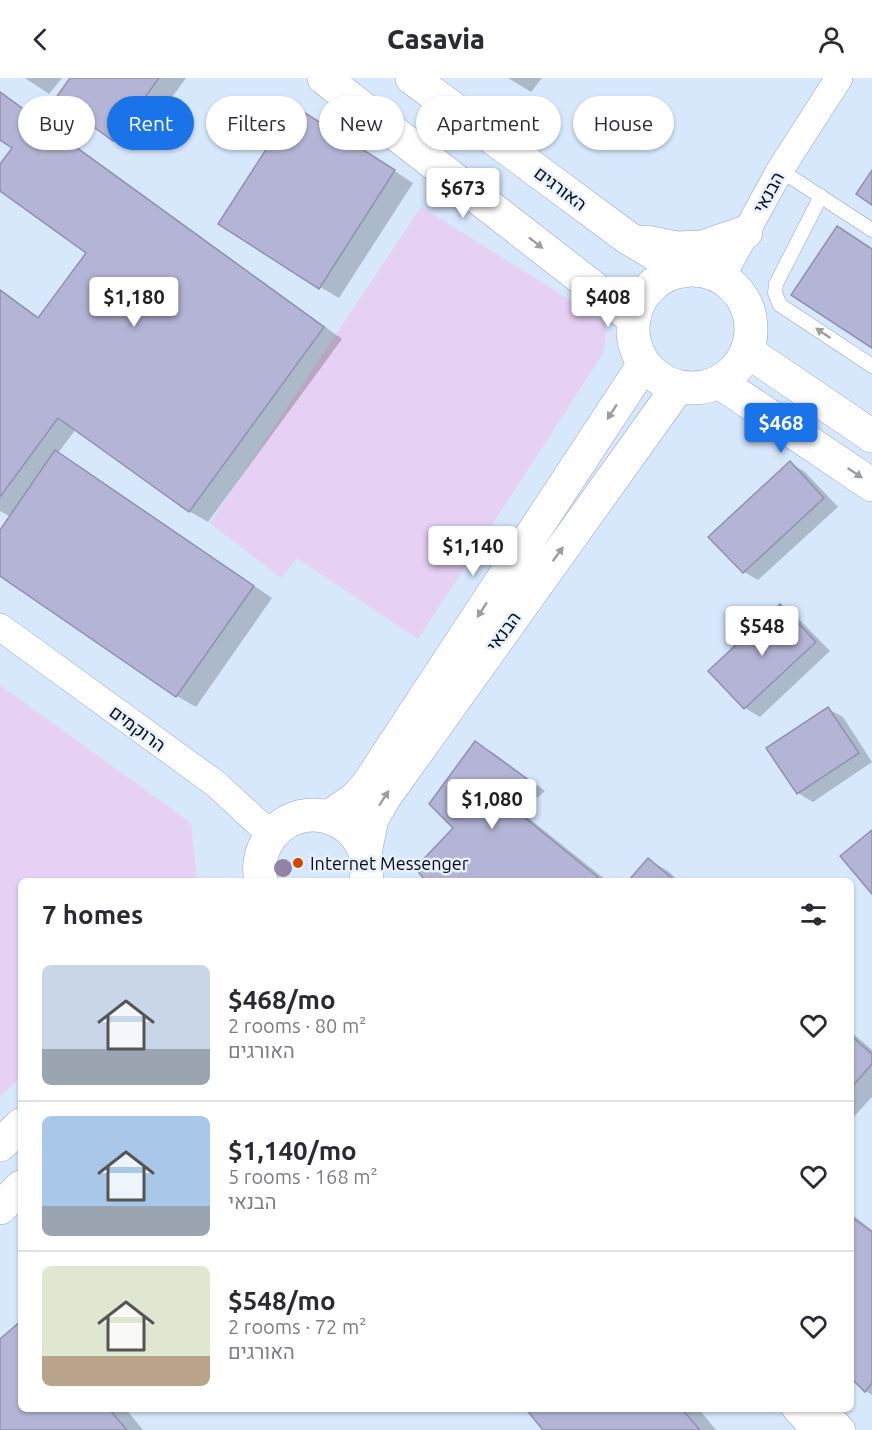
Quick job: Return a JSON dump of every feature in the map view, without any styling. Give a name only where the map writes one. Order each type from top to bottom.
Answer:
[{"type":"street","points":[[324,78],[634,319]]},
{"type":"street","name":"האורגים","points":[[412,78],[628,238],[684,271]]},
{"type":"street","name":"הבנאי","points":[[722,278],[780,170],[839,78]]},
{"type":"street","points":[[628,238],[676,248],[702,247],[746,232]]},
{"type":"street","points":[[684,271],[704,272],[722,278],[738,292],[748,310],[752,330],[747,351],[736,369],[719,382],[699,388],[678,387],[659,378],[644,363],[633,335],[634,319],[640,301],[651,286],[667,276],[684,271]]},
{"type":"street","points":[[747,351],[872,436]]},
{"type":"street","name":"הבנאי","points":[[329,817],[356,798],[368,784],[644,363]]},
{"type":"street","points":[[719,382],[872,485]]},
{"type":"street","name":"הבנאי","points":[[367,871],[372,819],[384,798],[678,387]]},
{"type":"street","name":"הרוקמים","points":[[0,627],[216,784],[271,835]]},
{"type":"street","points":[[261,878],[260,862],[271,835],[287,822],[307,815],[329,817],[345,825],[357,837],[367,871]]},
{"type":"street","points":[[0,1146],[18,1128]]},
{"type":"street","points":[[0,1208],[18,1190]]},
{"type":"street","points":[[799,1412],[815,1430]]},
{"type":"street","points":[[826,1412],[842,1430]]},
{"type":"lane","points":[[780,170],[872,230]]},
{"type":"lane","points":[[821,196],[776,284],[775,293],[780,305],[872,366]]},
{"type":"shaded area","points":[[0,78],[872,78],[872,1430],[0,1430]]},
{"type":"shaded area","points":[[421,207],[607,323],[604,352],[418,639],[297,558],[281,578],[210,523]]},
{"type":"shaded area","points":[[0,685],[191,823],[197,878],[18,878],[18,1079],[0,1097]]},
{"type":"building","points":[[70,78],[159,78],[146,96],[107,96],[107,137],[95,128],[95,96],[57,96]]},
{"type":"building","points":[[0,92],[18,105],[18,150],[80,150],[324,327],[189,512],[58,418],[0,497],[0,290],[38,318],[86,253],[0,191],[0,164],[12,148],[0,140]]},
{"type":"building","points":[[307,114],[319,122],[319,150],[363,150],[395,170],[319,289],[218,224],[266,150],[307,150]]},
{"type":"building","points":[[872,170],[872,205],[856,194]]},
{"type":"building","points":[[837,226],[872,249],[872,348],[791,295]]},
{"type":"building","points":[[55,450],[254,586],[176,697],[0,576],[0,530]]},
{"type":"building","points":[[790,461],[824,498],[743,573],[708,537]]},
{"type":"building","points":[[780,604],[816,642],[744,709],[708,671]]},
{"type":"building","points":[[828,707],[859,753],[797,794],[766,748]]},
{"type":"building","points":[[475,741],[527,779],[503,800],[599,878],[423,878],[415,868],[453,828],[429,804]]},
{"type":"building","points":[[872,830],[872,894],[840,856]]},
{"type":"building","points":[[648,858],[672,878],[631,878]]},
{"type":"building","points":[[854,1038],[872,1054],[872,1064],[854,1084]]},
{"type":"building","points":[[854,1219],[872,1232],[872,1383],[865,1392],[854,1381]]},
{"type":"building","points":[[18,1324],[18,1412],[111,1412],[127,1430],[0,1430],[0,1339]]},
{"type":"building","points":[[528,1412],[684,1412],[700,1430],[543,1430]]},
{"type":"place","name":"Internet Messenger","points":[[298,863]]}]
